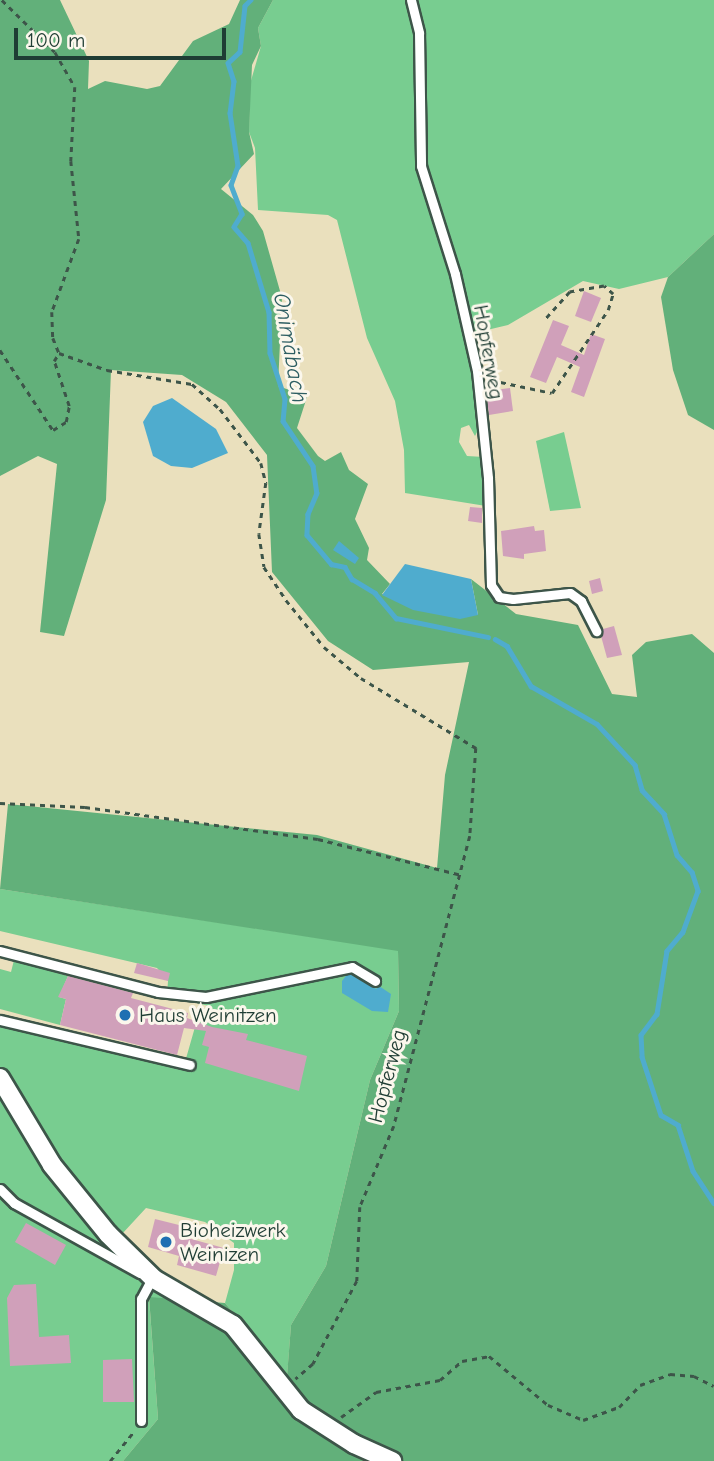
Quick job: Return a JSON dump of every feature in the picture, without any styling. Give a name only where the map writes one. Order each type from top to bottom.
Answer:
[{"type":"street","points":[[0,1078],[76,1197],[154,1279],[233,1325],[283,1390],[329,1429],[392,1461]]},
{"type":"lane","name":"Hopferweg","points":[[411,0],[419,33],[421,166],[458,285],[477,376],[488,478],[491,585],[499,597],[513,599],[570,593],[580,601],[596,631]]},
{"type":"lane","points":[[0,951],[158,992],[206,997],[352,967],[375,981]]},
{"type":"lane","points":[[0,1020],[190,1065]]},
{"type":"lane","points":[[0,1189],[14,1203],[112,1261],[154,1279],[141,1299],[141,1421]]},
{"type":"path","points":[[0,350],[45,419],[59,430],[66,422],[69,406],[54,361],[59,353],[53,338],[52,312],[79,239],[71,161],[75,87],[55,52],[2,0]]},
{"type":"path","points":[[477,376],[552,393],[608,310],[613,293],[604,286],[570,292],[546,319]]},
{"type":"path","name":"Hopferweg","points":[[59,353],[107,370],[192,384],[211,401],[261,463],[265,484],[260,545],[264,567],[286,600],[324,646],[361,678],[476,748],[470,836],[394,1126],[360,1207],[357,1280],[313,1364],[283,1390]]},
{"type":"path","points":[[0,803],[97,809],[305,837],[461,875]]},
{"type":"path","points":[[329,1429],[376,1392],[440,1380],[461,1361],[489,1356],[548,1405],[583,1420],[619,1407],[640,1385],[670,1374],[694,1376],[714,1386]]},
{"type":"path","points":[[110,1461],[141,1421]]},
{"type":"green space","points":[[0,0],[60,0],[89,61],[88,89],[105,81],[147,89],[160,86],[193,41],[229,24],[240,0],[273,0],[258,28],[261,46],[252,65],[249,132],[254,154],[221,189],[253,215],[263,231],[282,298],[278,386],[298,393],[301,390],[307,397],[297,428],[318,456],[325,461],[341,452],[349,470],[368,484],[355,519],[369,548],[367,560],[390,584],[382,594],[478,615],[471,579],[516,614],[578,625],[612,694],[637,697],[632,655],[646,642],[692,634],[714,653],[714,1461],[123,1461],[158,1419],[149,1297],[225,1303],[287,1376],[291,1325],[326,1266],[370,1080],[399,1011],[398,951],[0,889],[8,804],[317,835],[437,868],[445,775],[469,662],[373,670],[328,641],[272,572],[267,455],[226,402],[182,375],[111,370],[106,500],[64,636],[40,632],[57,464],[38,456],[0,476]]},
{"type":"green space","points":[[273,0],[408,0],[414,23],[418,167],[470,349],[480,426],[475,436],[469,425],[461,428],[459,442],[467,456],[484,457],[486,506],[405,493],[404,450],[395,401],[367,338],[337,220],[328,215],[258,210],[255,148],[249,132],[250,84],[261,46],[258,28]]},
{"type":"green space","points":[[411,0],[714,0],[714,234],[668,277],[619,289],[583,281],[508,325],[470,334],[421,166],[420,76]]},
{"type":"green space","points":[[714,234],[714,430],[688,415],[673,370],[661,297],[668,277]]},
{"type":"green space","points":[[564,432],[581,508],[550,511],[536,441]]},
{"type":"green space","points":[[0,889],[398,950],[399,1011],[370,1080],[326,1266],[291,1325],[287,1377],[225,1303],[234,1270],[234,1243],[205,1222],[146,1208],[122,1234],[59,1164],[0,1070],[0,1027],[183,1069],[197,1020],[209,1006],[167,996],[168,981],[157,968],[0,931]]},
{"type":"green space","points":[[14,960],[68,976],[59,997],[66,999],[60,1025],[0,1009],[0,969],[11,972]]},
{"type":"green space","points":[[0,1078],[108,1234],[194,1301],[149,1298],[158,1419],[123,1461],[0,1461]]},
{"type":"water","points":[[172,398],[216,429],[228,453],[192,468],[171,466],[153,456],[143,422],[153,406]]},
{"type":"water","points":[[339,541],[359,558],[355,564],[333,550]]},
{"type":"water","points":[[405,564],[471,579],[478,615],[460,619],[413,610],[382,595]]},
{"type":"water","points":[[351,969],[376,989],[379,986],[391,994],[388,1012],[372,1011],[342,993],[342,981]]},
{"type":"building","points":[[584,291],[601,298],[591,322],[575,316]]},
{"type":"building","points":[[553,320],[569,326],[561,345],[584,355],[591,334],[605,339],[584,397],[571,392],[580,367],[557,357],[546,383],[530,377]]},
{"type":"building","points":[[510,388],[513,411],[489,415],[486,391]]},
{"type":"building","points":[[470,507],[482,508],[482,523],[468,521]]},
{"type":"building","points":[[534,526],[535,531],[544,530],[546,551],[524,554],[524,559],[503,556],[501,531]]},
{"type":"building","points":[[600,578],[603,591],[592,594],[589,581]]},
{"type":"building","points":[[614,626],[622,655],[607,658],[601,636],[603,629]]},
{"type":"building","points":[[137,963],[170,973],[168,981],[134,973]]},
{"type":"building","name":"Haus Weinitzen","points":[[68,976],[133,993],[131,998],[188,1013],[187,1018],[212,1027],[248,1034],[246,1040],[307,1056],[299,1091],[205,1063],[209,1047],[202,1045],[206,1031],[184,1028],[177,1055],[60,1025],[66,999],[58,997]]},
{"type":"building","points":[[155,1219],[187,1227],[184,1237],[224,1248],[216,1276],[177,1265],[179,1256],[148,1247]]},
{"type":"building","points":[[26,1223],[66,1245],[55,1265],[15,1242]]},
{"type":"building","points":[[36,1284],[39,1337],[69,1335],[71,1363],[10,1366],[7,1298],[14,1285]]},
{"type":"building","points":[[132,1359],[134,1402],[103,1402],[103,1360]]},
{"type":"waterway","name":"Onimäbach","points":[[251,0],[245,6],[240,52],[228,63],[234,81],[230,113],[238,166],[231,185],[242,214],[234,227],[248,243],[269,312],[270,353],[285,399],[283,421],[313,466],[317,493],[308,514],[307,535],[331,564],[345,567],[352,579],[375,593],[396,618],[488,637]]},
{"type":"waterway","name":"Onimäbach","points":[[495,639],[507,646],[531,686],[597,724],[635,765],[642,790],[664,814],[677,855],[692,872],[698,891],[683,932],[667,951],[657,1014],[641,1035],[642,1057],[661,1115],[678,1125],[693,1171],[714,1203]]},
{"type":"place","name":"Haus Weinitzen","points":[[125,1015]]},
{"type":"place","name":"Bioheizwerk Weinizen","points":[[166,1242]]}]
